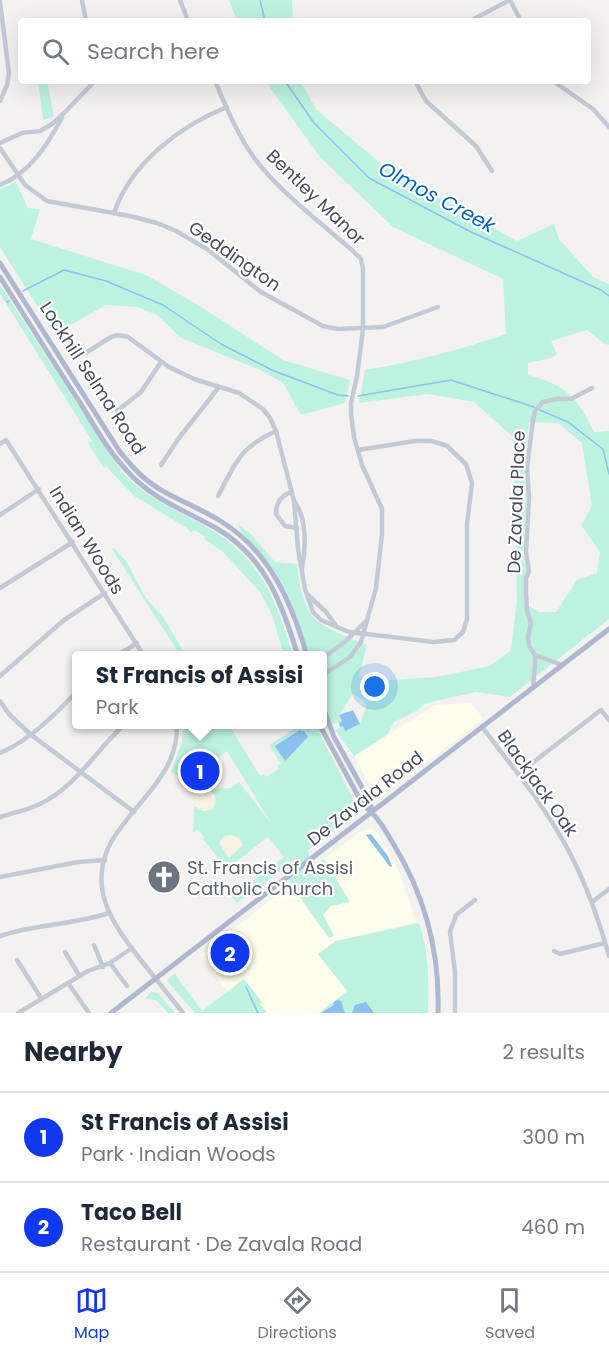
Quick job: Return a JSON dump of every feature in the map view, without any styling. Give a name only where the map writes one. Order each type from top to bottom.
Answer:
[{"type":"main road","name":"Lockhill Selma Road","points":[[0,263],[120,452],[142,476],[172,496],[221,521],[246,540],[264,560],[284,591],[305,651]]},
{"type":"main road","name":"Lockhill Selma Road","points":[[0,277],[115,457],[137,482],[168,503],[228,536],[269,579],[277,595],[296,651]]},
{"type":"main road","name":"De Zavala Road","points":[[111,1013],[609,629]]},
{"type":"main road","points":[[327,718],[334,737],[369,800],[372,811],[405,863],[418,891],[435,951],[438,1013]]},
{"type":"main road","points":[[322,729],[363,805],[372,811]]},
{"type":"street","points":[[82,0],[85,18]]},
{"type":"street","points":[[180,0],[187,18]]},
{"type":"street","points":[[476,18],[510,0],[519,18]]},
{"type":"street","points":[[0,2],[3,50],[9,74],[0,102]]},
{"type":"street","points":[[0,146],[22,133],[40,130],[63,114],[92,84]]},
{"type":"street","name":"Bentley Manor","points":[[216,84],[247,147],[270,176],[361,259],[363,329],[350,408],[354,437],[367,477],[379,501],[383,518],[376,588],[364,635],[356,650],[345,661],[327,672]]},
{"type":"street","points":[[417,84],[426,100],[476,146],[492,171]]},
{"type":"street","points":[[557,84],[588,105],[609,126]]},
{"type":"street","points":[[114,213],[125,189],[155,153],[186,128],[228,107]]},
{"type":"street","points":[[0,185],[16,175],[41,153],[63,114]]},
{"type":"street","name":"Geddington","points":[[0,146],[16,175],[36,195],[47,201],[157,223],[207,249],[261,292],[317,324],[330,328],[363,329],[391,325],[438,307]]},
{"type":"street","points":[[0,277],[7,273]]},
{"type":"street","points":[[84,354],[111,337],[123,336],[161,362],[194,379],[239,393],[255,403],[270,417],[276,431],[305,548],[302,569],[310,604],[317,617],[326,623],[364,635],[434,642],[454,640],[463,632],[467,619],[467,524],[471,474],[461,458],[442,443],[415,441],[358,450]]},
{"type":"street","points":[[117,411],[141,392],[161,362]]},
{"type":"street","points":[[60,371],[66,367]]},
{"type":"street","points":[[161,465],[183,432],[219,387]]},
{"type":"street","name":"De Zavala Place","points":[[533,688],[535,655],[529,646],[528,637],[531,623],[527,611],[526,578],[529,571],[526,552],[529,498],[527,467],[535,411],[548,400],[568,400],[592,388]]},
{"type":"street","points":[[218,496],[244,450],[259,439],[276,431]]},
{"type":"street","name":"Indian Woods","points":[[0,444],[6,440],[141,651]]},
{"type":"street","points":[[0,515],[39,489]]},
{"type":"street","points":[[291,492],[278,501],[276,513],[285,526],[299,528]]},
{"type":"street","points":[[168,503],[172,496]]},
{"type":"street","points":[[0,588],[73,542]]},
{"type":"street","points":[[0,676],[64,620],[105,593]]},
{"type":"street","points":[[308,595],[326,612],[337,627]]},
{"type":"street","name":"Bentley Manor","points":[[327,656],[336,650],[366,621]]},
{"type":"street","points":[[124,651],[136,643]]},
{"type":"street","points":[[336,650],[345,661]]},
{"type":"street","points":[[535,655],[562,664]]},
{"type":"street","points":[[0,753],[30,734],[72,697]]},
{"type":"street","points":[[0,701],[9,714],[30,734],[134,812]]},
{"type":"street","points":[[518,774],[601,710],[609,720]]},
{"type":"street","name":"Blackjack Oak","points":[[482,727],[558,832],[579,870],[609,956]]},
{"type":"street","points":[[0,817],[39,805],[66,787],[120,729]]},
{"type":"street","points":[[177,729],[176,742],[168,766],[115,836],[105,860],[102,886],[109,913],[117,928],[183,1013]]},
{"type":"street","points":[[39,805],[42,812]]},
{"type":"street","points":[[0,877],[78,861],[105,860]]},
{"type":"street","points":[[592,902],[609,889]]},
{"type":"street","points":[[455,1013],[450,932],[456,915],[476,900]]},
{"type":"street","points":[[0,936],[109,913]]},
{"type":"street","points":[[554,951],[560,954],[605,943]]},
{"type":"street","points":[[94,945],[102,967]]},
{"type":"street","points":[[18,1013],[80,975],[110,963],[132,948]]},
{"type":"street","points":[[65,952],[80,975]]},
{"type":"street","points":[[17,960],[41,998]]},
{"type":"street","points":[[110,963],[127,986]]},
{"type":"street","points":[[68,983],[89,1013]]},
{"type":"street","points":[[28,1006],[33,1013]]},
{"type":"shaded area","points":[[471,703],[484,719],[386,793],[375,795],[354,756],[435,705]]},
{"type":"shaded area","points":[[373,829],[378,833],[400,874],[416,922],[336,941],[328,947],[357,986],[323,1013],[265,1013],[242,980],[228,992],[200,955],[362,830]]},
{"type":"green space","points":[[229,0],[292,0],[293,18],[236,18]]},
{"type":"green space","points":[[38,84],[48,84],[54,117],[43,120]]},
{"type":"green space","points":[[267,84],[302,84],[316,109],[386,168],[517,241],[554,224],[559,239],[593,277],[609,284],[609,345],[587,330],[551,341],[557,354],[551,358],[528,363],[528,375],[552,383],[569,394],[582,410],[594,432],[609,431],[609,619],[510,697],[476,692],[426,703],[394,722],[387,735],[354,756],[335,730],[343,726],[345,731],[360,724],[367,704],[353,693],[339,715],[342,721],[327,727],[327,651],[309,651],[281,582],[271,566],[244,536],[238,524],[251,534],[275,562],[297,564],[304,599],[309,611],[317,621],[367,645],[359,677],[377,681],[436,677],[490,666],[511,650],[517,599],[513,437],[474,402],[427,394],[359,403],[365,370],[437,355],[506,334],[503,279],[393,227],[320,157]],"holes":[[[529,422],[558,423],[582,443],[592,506],[581,525],[600,552],[597,573],[577,580],[556,612],[539,612],[524,603],[527,569],[523,556],[526,506],[525,470]]]},
{"type":"green space","points":[[16,182],[28,208],[40,209],[31,239],[146,275],[203,308],[283,360],[350,380],[345,403],[301,415],[283,383],[258,369],[181,338],[157,315],[137,307],[106,305],[55,334],[0,247],[0,189]]},
{"type":"green space","points":[[0,285],[122,472],[142,490],[228,541],[255,568],[273,600],[292,651],[283,651],[272,615],[260,592],[223,552],[204,539],[205,536],[193,530],[191,533],[187,528],[134,496],[106,466],[104,468],[88,443],[92,441],[0,294]]},
{"type":"green space","points":[[114,548],[126,561],[146,598],[163,617],[184,651],[177,651],[112,549]]},
{"type":"green space","points":[[183,729],[231,729],[260,776],[265,774],[266,777],[279,769],[277,766],[281,764],[269,745],[295,729],[324,729],[319,732],[359,811],[307,851],[316,865],[324,859],[350,902],[331,906],[323,915],[334,936],[329,938],[282,870],[237,903],[232,897],[284,857],[268,837],[228,868],[203,839],[198,829],[193,833],[197,790],[231,788],[239,782],[271,823],[227,751],[213,760],[210,784],[188,781],[171,772],[182,742]]},
{"type":"green space","points":[[419,923],[427,956],[428,1013],[319,1013],[347,991],[318,954],[336,941]]},
{"type":"green space","points":[[175,974],[202,1011],[244,979],[262,1002],[260,1004],[267,1013],[195,1013],[168,982],[168,979]]},
{"type":"green space","points":[[151,992],[158,993],[175,1013],[168,1013],[156,1000],[146,999]]},
{"type":"sand","points":[[197,790],[210,790],[215,795],[216,802],[212,810],[203,811],[194,806]]},
{"type":"sand","points":[[232,835],[239,838],[243,845],[229,858],[219,843],[224,836]]},
{"type":"water","points":[[353,710],[360,724],[345,731],[343,726],[340,727],[339,723],[342,721],[339,715]]},
{"type":"water","points":[[300,730],[304,731],[308,737],[285,761],[275,746]]},
{"type":"water","points":[[371,834],[388,856],[392,866],[390,867],[366,835]]},
{"type":"water","points":[[337,1000],[341,1001],[345,1013],[321,1013],[334,1005],[333,1003]]},
{"type":"water","points":[[366,1002],[374,1013],[352,1013],[355,1005]]},
{"type":"waterway","name":"Olmos Creek","points":[[260,0],[264,18]]},
{"type":"waterway","name":"Olmos Creek","points":[[287,84],[314,123],[369,178],[469,231],[601,290],[609,296]]},
{"type":"waterway","points":[[23,291],[64,270],[106,281],[163,305],[221,344],[274,371],[338,395],[348,396]]},
{"type":"waterway","points":[[358,396],[451,380],[534,407]]},
{"type":"waterway","points":[[540,410],[568,422],[603,449],[609,474]]},
{"type":"waterway","points":[[246,987],[258,1013]]},
{"type":"place","name":"St Francis of Assisi","points":[[200,771]]},
{"type":"place","name":"St. Francis of Assisi Catholic Church","points":[[164,877]]},
{"type":"place","name":"Taco Bell","points":[[230,953]]}]
